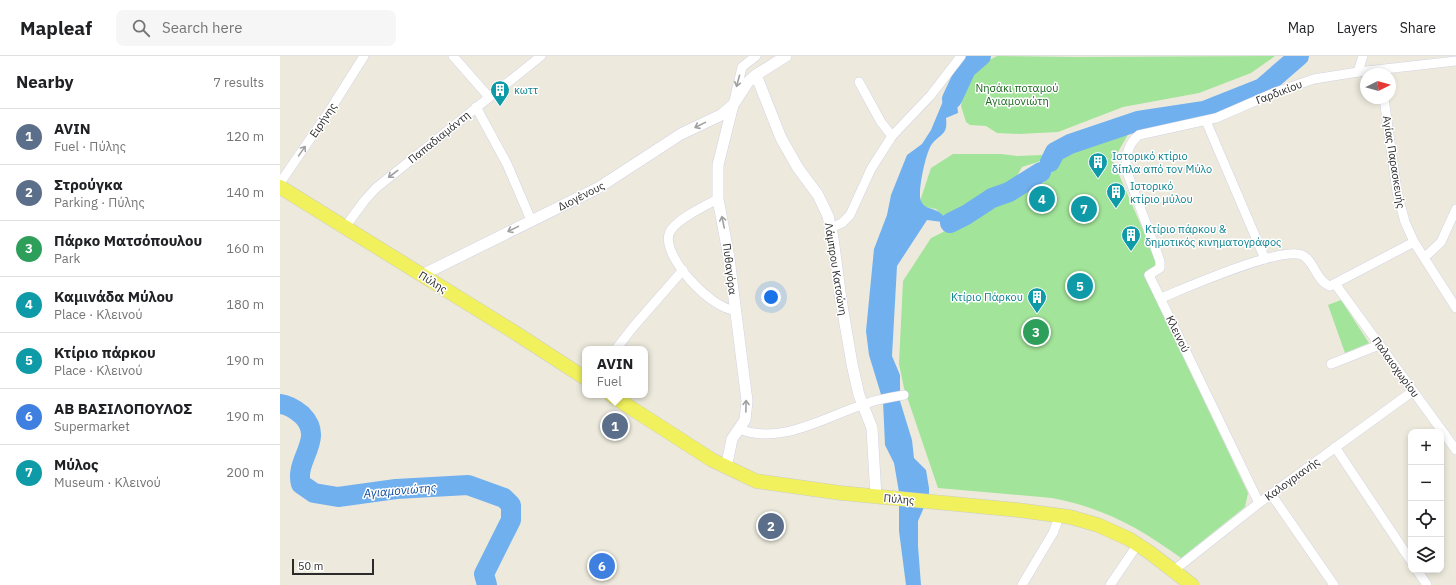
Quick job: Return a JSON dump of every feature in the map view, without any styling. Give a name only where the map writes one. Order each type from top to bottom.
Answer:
[{"type":"main road","name":"Πύλης","points":[[280,187],[582,376]]},
{"type":"main road","name":"Πύλης","points":[[617,398],[726,468],[765,483],[878,497],[1060,515],[1103,527],[1138,544],[1192,585]]},
{"type":"street","name":"Ειρήνης","points":[[280,183],[330,110],[364,56]]},
{"type":"street","points":[[453,56],[489,97]]},
{"type":"street","name":"Παπαδιαμάντη","points":[[345,227],[376,188],[541,56]]},
{"type":"street","name":"Πυθαγόρα","points":[[726,468],[732,439],[745,420],[747,401],[726,239],[718,199],[718,165],[733,104],[748,82],[756,75],[786,56]]},
{"type":"street","points":[[831,228],[844,222],[852,213],[865,182],[892,136],[931,95],[961,56]]},
{"type":"street","points":[[1358,72],[1363,56]]},
{"type":"street","points":[[733,104],[742,67],[751,57]]},
{"type":"street","name":"Λάμπρου Κατσώνη","points":[[751,57],[756,75],[781,138],[798,168],[818,195],[828,216],[846,329],[858,389],[866,404],[872,428],[878,497]]},
{"type":"street","name":"Γαρδικίου","points":[[1396,70],[1456,61]]},
{"type":"street","name":"Γαρδικίου","points":[[1125,165],[1126,156],[1139,135],[1206,121],[1225,115],[1276,92],[1296,85],[1320,78],[1358,72]]},
{"type":"street","points":[[859,82],[881,122],[892,136]]},
{"type":"street","name":"Διογένους","points":[[422,275],[598,188],[681,134],[721,115],[733,104]]},
{"type":"street","name":"Αγίας Παρασκευής","points":[[1385,104],[1400,206],[1414,242],[1453,297],[1456,308]]},
{"type":"street","points":[[476,107],[507,164],[531,220]]},
{"type":"street","points":[[1206,121],[1265,260]]},
{"type":"street","name":"Κλεινού","points":[[1125,165],[1160,261],[1158,270],[1149,274],[1259,503]]},
{"type":"street","points":[[718,199],[675,226],[671,231],[669,238],[670,247],[683,270],[693,283],[708,297],[723,307],[735,310]]},
{"type":"street","points":[[1425,257],[1441,242],[1456,209]]},
{"type":"street","points":[[1161,298],[1265,260],[1290,254],[1302,255],[1310,264],[1320,280],[1330,286],[1336,285],[1414,242]]},
{"type":"street","points":[[618,346],[683,270]]},
{"type":"street","name":"Παλαιοχωρίου","points":[[1336,285],[1456,450]]},
{"type":"street","points":[[1331,364],[1379,345]]},
{"type":"street","name":"Καλογριανής","points":[[1173,571],[1259,503],[1413,391]]},
{"type":"street","points":[[739,429],[758,434],[784,432],[866,404],[904,395]]},
{"type":"street","points":[[1335,447],[1408,556]]},
{"type":"street","points":[[1271,494],[1334,585]]},
{"type":"street","points":[[1022,585],[1053,533],[1060,515]]},
{"type":"street","points":[[1110,585],[1138,544]]},
{"type":"street","points":[[1419,573],[1427,585]]},
{"type":"green space","name":"Νησάκι ποταμού Αγιαμονιώτη","points":[[997,56],[1275,56],[1251,73],[1199,93],[1123,107],[1058,132],[1019,134],[997,133],[986,126],[970,125],[966,122],[961,106],[965,87],[977,66]]},
{"type":"green space","points":[[1129,127],[1131,129],[1113,161],[1157,262],[1154,292],[1156,300],[1248,493],[1245,507],[1181,558],[1150,537],[1120,520],[1071,502],[1052,498],[938,488],[904,388],[899,364],[903,281],[931,238],[1045,182],[1039,167]]},
{"type":"green space","points":[[953,154],[1001,154],[1017,156],[1042,155],[1041,161],[1022,167],[1014,186],[1008,191],[986,196],[974,202],[948,222],[936,209],[925,207],[920,201],[931,168]]},
{"type":"green space","points":[[1341,300],[1369,343],[1345,353],[1328,305]]},
{"type":"water","points":[[946,94],[957,103],[958,113],[946,118],[945,131],[935,140],[930,148],[923,172],[920,197],[924,206],[939,212],[950,223],[927,220],[897,266],[892,356],[900,375],[900,401],[912,440],[914,458],[926,470],[929,488],[929,496],[918,521],[921,585],[906,585],[899,531],[900,498],[894,463],[885,445],[883,401],[869,355],[866,331],[874,249],[887,215],[891,195],[907,155],[922,144],[931,130]]},
{"type":"waterway","points":[[952,99],[966,69],[981,56]]},
{"type":"waterway","points":[[1050,162],[1055,152],[1070,144],[1138,121],[1204,111],[1262,88],[1299,56]]},
{"type":"waterway","points":[[950,223],[966,215],[992,198],[1009,192],[1041,172]]},
{"type":"waterway","name":"Αγιαμονιώτης","points":[[280,404],[297,411],[309,424],[311,432],[310,441],[300,475],[301,484],[314,493],[338,497],[396,489],[468,485],[504,498],[511,505],[511,520],[484,574],[487,585]]},
{"type":"place","name":"κωττ","points":[[500,107]]},
{"type":"place","name":"Ιστορικό κτίριο δίπλα από τον Μύλο","points":[[1098,179]]},
{"type":"place","name":"Καμινάδα Μύλου","points":[[1042,199]]},
{"type":"place","name":"Μύλος","points":[[1084,209]]},
{"type":"place","name":"Ιστορικό κτίριο μύλου","points":[[1116,209]]},
{"type":"place","name":"Κτίριο πάρκου & δημοτικός κινηματογράφος","points":[[1131,252]]},
{"type":"place","name":"Κτίριο πάρκου","points":[[1080,286]]},
{"type":"place","name":"Κτίριο Πάρκου","points":[[1037,314]]},
{"type":"place","name":"Πάρκο Ματσόπουλου","points":[[1036,332]]},
{"type":"place","name":"AVIN","points":[[615,426]]},
{"type":"place","name":"Στρούγκα","points":[[771,526]]},
{"type":"place","name":"ΑΒ ΒΑΣΙΛΟΠΟΥΛΟΣ","points":[[602,566]]}]
